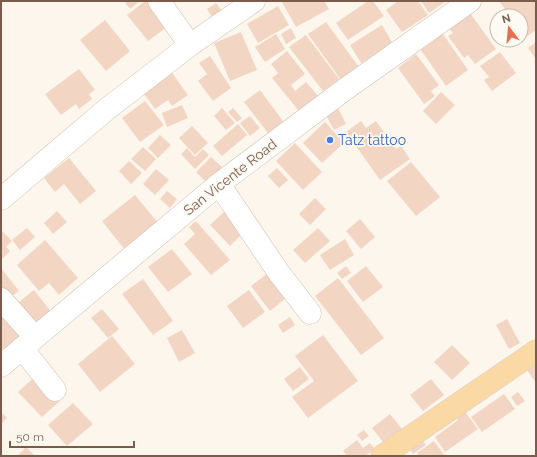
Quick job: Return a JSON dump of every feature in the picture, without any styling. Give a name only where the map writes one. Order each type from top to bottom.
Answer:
[{"type":"main road","points":[[382,456],[536,351]]},
{"type":"street","points":[[160,1],[190,45]]},
{"type":"street","points":[[1,199],[107,109],[190,45],[254,1]]},
{"type":"street","name":"San Vicente Road","points":[[1,366],[219,184],[344,90],[470,1]]},
{"type":"street","points":[[219,184],[262,248],[310,313]]},
{"type":"street","points":[[1,300],[55,390]]},
{"type":"building","points":[[124,1],[140,1],[130,9]]},
{"type":"building","points":[[145,1],[153,1],[171,24],[148,41],[127,15]]},
{"type":"building","points":[[324,1],[329,9],[296,27],[282,2]]},
{"type":"building","points":[[368,1],[373,1],[384,16],[348,40],[336,23]]},
{"type":"building","points":[[398,1],[418,1],[428,15],[402,32],[386,10]]},
{"type":"building","points":[[421,1],[446,1],[429,13]]},
{"type":"building","points":[[499,1],[536,1],[536,30],[529,35],[529,8],[504,8]]},
{"type":"building","points":[[216,3],[223,12],[213,19],[207,9]]},
{"type":"building","points":[[278,6],[289,25],[258,43],[247,24]]},
{"type":"building","points":[[470,13],[489,39],[489,48],[496,49],[475,64],[468,55],[464,58],[448,36],[453,33],[449,28]]},
{"type":"building","points":[[105,20],[130,51],[106,71],[80,40]]},
{"type":"building","points":[[326,22],[359,67],[341,80],[308,34]]},
{"type":"building","points":[[382,25],[393,44],[361,63],[350,45]]},
{"type":"building","points":[[291,28],[296,38],[286,44],[281,34]]},
{"type":"building","points":[[241,32],[257,70],[230,81],[214,43]]},
{"type":"building","points":[[276,34],[285,49],[265,62],[255,47]]},
{"type":"building","points":[[443,34],[468,70],[446,86],[421,50]]},
{"type":"building","points":[[306,35],[339,79],[323,91],[289,47]]},
{"type":"building","points":[[536,42],[536,59],[528,48]]},
{"type":"building","points":[[287,51],[305,74],[291,85],[295,91],[306,82],[318,96],[299,111],[272,78],[278,73],[271,64]]},
{"type":"building","points":[[500,52],[516,73],[492,91],[484,80],[489,77],[480,66]]},
{"type":"building","points":[[416,54],[439,85],[431,91],[435,96],[424,104],[398,68]]},
{"type":"building","points":[[210,56],[231,88],[213,101],[198,81],[207,74],[199,63]]},
{"type":"building","points":[[79,69],[95,90],[89,94],[92,99],[79,109],[76,104],[61,115],[45,94]]},
{"type":"building","points":[[170,70],[188,95],[172,106],[168,100],[155,109],[142,91]]},
{"type":"building","points":[[260,90],[283,121],[268,133],[244,102]]},
{"type":"building","points":[[441,92],[455,105],[436,124],[423,111]]},
{"type":"building","points":[[145,101],[164,125],[140,142],[122,118]]},
{"type":"building","points":[[182,105],[188,118],[167,127],[162,113]]},
{"type":"building","points":[[222,108],[235,123],[226,130],[214,116]]},
{"type":"building","points":[[233,108],[242,118],[237,122],[228,112]]},
{"type":"building","points":[[338,108],[346,124],[334,130],[326,115]]},
{"type":"building","points":[[250,116],[260,128],[250,136],[240,123]]},
{"type":"building","points":[[361,121],[366,128],[376,121],[396,149],[401,146],[410,159],[380,180],[346,132]]},
{"type":"building","points":[[325,122],[344,143],[322,163],[303,143]]},
{"type":"building","points":[[238,124],[247,135],[222,156],[213,146]]},
{"type":"building","points":[[192,126],[208,143],[195,155],[179,138]]},
{"type":"building","points":[[160,135],[171,145],[158,158],[148,148]]},
{"type":"building","points":[[295,143],[322,172],[303,190],[276,161]]},
{"type":"building","points":[[143,147],[156,159],[145,171],[131,159]]},
{"type":"building","points":[[187,148],[195,157],[203,149],[209,155],[195,169],[181,154]]},
{"type":"building","points":[[211,157],[222,167],[206,182],[196,172]]},
{"type":"building","points":[[69,158],[96,191],[80,204],[64,184],[55,192],[44,178]]},
{"type":"building","points":[[129,161],[142,173],[131,184],[119,171]]},
{"type":"building","points":[[411,162],[440,197],[416,216],[387,181]]},
{"type":"building","points":[[277,168],[288,180],[279,188],[268,176]]},
{"type":"building","points":[[156,169],[169,180],[155,195],[143,184]]},
{"type":"building","points":[[167,191],[177,199],[170,208],[160,199]]},
{"type":"building","points":[[135,195],[159,224],[125,250],[102,221]]},
{"type":"building","points":[[315,198],[326,209],[310,225],[299,214]]},
{"type":"building","points":[[226,210],[245,231],[230,246],[210,225]]},
{"type":"building","points":[[57,211],[67,222],[53,234],[44,223]]},
{"type":"building","points":[[360,219],[375,237],[361,249],[346,231]]},
{"type":"building","points":[[196,221],[230,260],[211,275],[184,244],[195,234],[189,227]]},
{"type":"building","points":[[27,228],[35,237],[20,250],[12,240]]},
{"type":"building","points":[[318,228],[330,241],[305,263],[293,250]]},
{"type":"building","points":[[1,230],[12,241],[6,247],[10,251],[2,259]]},
{"type":"building","points":[[345,239],[354,255],[330,270],[320,255]]},
{"type":"building","points":[[45,240],[78,278],[59,295],[49,283],[39,291],[17,265]]},
{"type":"building","points":[[172,249],[192,274],[168,292],[148,267]]},
{"type":"building","points":[[346,266],[351,273],[342,279],[337,273]]},
{"type":"building","points":[[366,266],[383,287],[363,302],[347,281]]},
{"type":"building","points":[[1,268],[19,291],[4,302],[1,298]]},
{"type":"building","points":[[273,269],[292,293],[270,311],[251,286]]},
{"type":"building","points":[[338,278],[384,338],[361,355],[315,296]]},
{"type":"building","points":[[143,279],[173,321],[153,335],[122,294]]},
{"type":"building","points":[[34,290],[56,318],[40,331],[18,303]]},
{"type":"building","points":[[249,290],[265,312],[243,328],[227,306]]},
{"type":"building","points":[[102,309],[119,329],[108,338],[91,318]]},
{"type":"building","points":[[1,311],[21,339],[4,351],[1,347]]},
{"type":"building","points":[[290,317],[295,325],[283,333],[278,325]]},
{"type":"building","points":[[507,319],[520,343],[509,349],[496,325]]},
{"type":"building","points":[[182,330],[195,353],[179,362],[167,338]]},
{"type":"building","points":[[323,335],[358,381],[308,418],[292,397],[314,381],[295,356]]},
{"type":"building","points":[[112,336],[135,364],[100,392],[78,364]]},
{"type":"building","points":[[452,345],[470,363],[452,380],[434,362]]},
{"type":"building","points":[[536,363],[536,383],[527,370]]},
{"type":"building","points":[[300,367],[309,379],[293,391],[284,379]]},
{"type":"building","points":[[37,375],[61,400],[42,417],[18,392]]},
{"type":"building","points":[[431,379],[444,395],[423,411],[410,395]]},
{"type":"building","points":[[518,392],[525,401],[517,406],[511,397]]},
{"type":"building","points":[[504,394],[515,409],[482,432],[471,417]]},
{"type":"building","points":[[73,403],[93,424],[67,446],[48,425]]},
{"type":"building","points":[[463,409],[478,429],[445,452],[435,437],[458,420],[454,415]]},
{"type":"building","points":[[1,412],[7,418],[1,424]]},
{"type":"building","points":[[390,414],[402,429],[384,443],[372,428]]},
{"type":"building","points":[[364,430],[369,436],[362,441],[357,435]]},
{"type":"building","points":[[420,438],[426,445],[413,454],[405,443]]},
{"type":"building","points":[[357,440],[363,448],[370,443],[375,449],[365,456],[347,456],[343,451]]},
{"type":"building","points":[[434,441],[445,456],[419,456],[417,453]]},
{"type":"building","points":[[26,447],[35,456],[17,456]]},
{"type":"place","name":"Tatz tattoo","points":[[330,140]]}]
